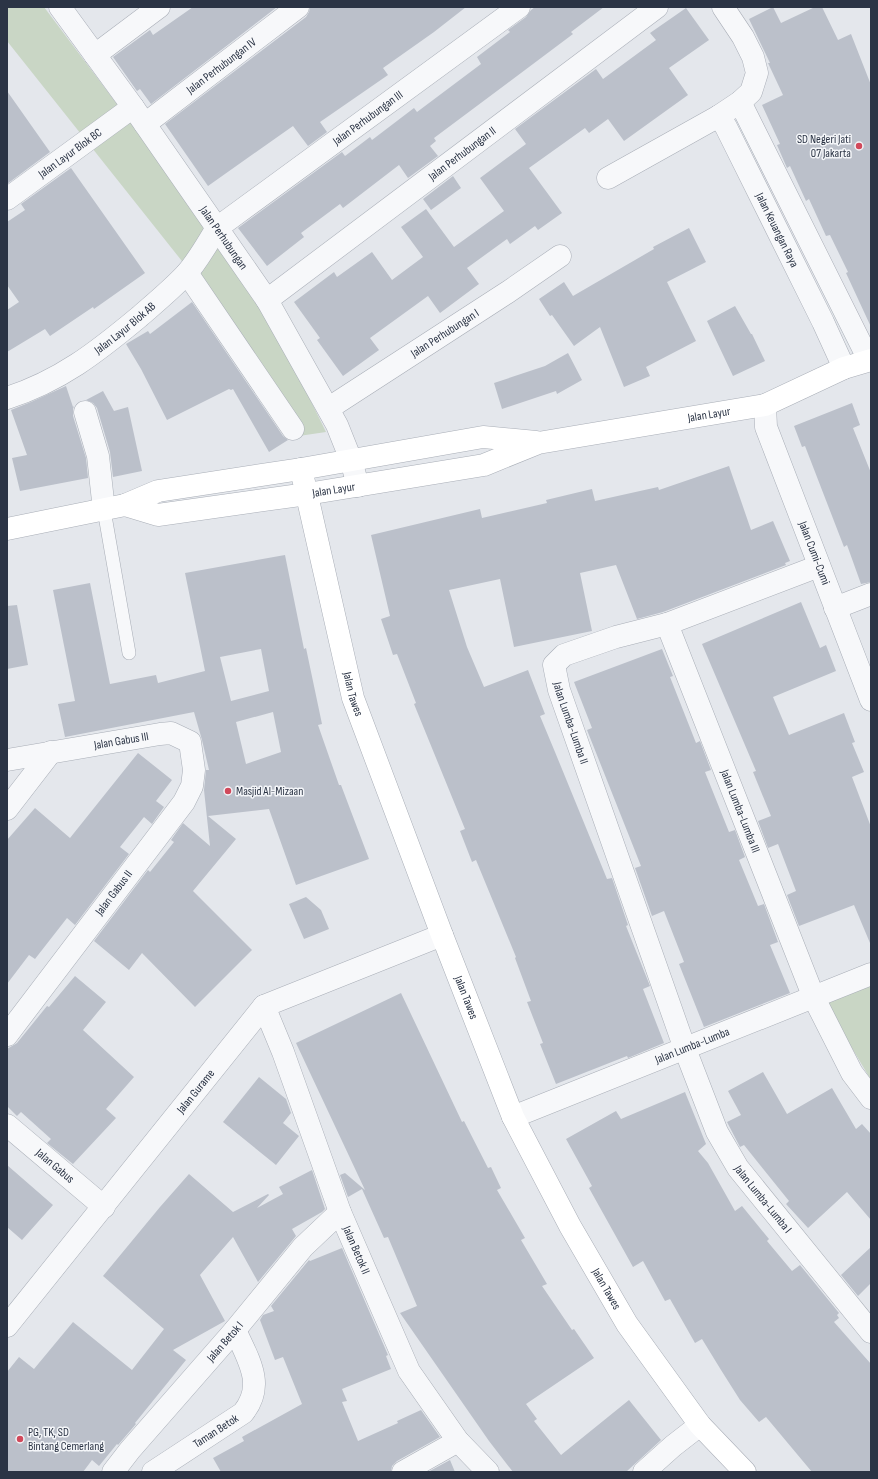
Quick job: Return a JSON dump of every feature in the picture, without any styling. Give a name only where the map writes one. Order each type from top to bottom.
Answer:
[{"type":"street","name":"Jalan Perhubungan","points":[[60,7],[139,116],[267,300],[337,424],[351,460],[358,486]]},
{"type":"street","points":[[95,55],[159,7]]},
{"type":"street","name":"Jalan Perhubungan IV","points":[[139,116],[298,7]]},
{"type":"street","name":"Jalan Perhubungan III","points":[[217,228],[519,7]]},
{"type":"street","name":"Jalan Perhubungan II","points":[[267,300],[657,7]]},
{"type":"street","points":[[608,178],[719,116],[740,102],[751,92],[757,73],[753,57],[743,37],[723,7]]},
{"type":"street","name":"Jalan Keuangan Raya","points":[[740,102],[870,360]]},
{"type":"street","name":"Jalan Layur Blok BC","points":[[7,199],[139,116]]},
{"type":"street","name":"Jalan Keuangan Raya","points":[[719,116],[726,127],[795,266],[844,368]]},
{"type":"street","name":"Jalan Layur Blok AB","points":[[7,398],[60,376],[99,350],[155,303],[187,273],[217,228]]},
{"type":"street","name":"Jalan Perhubungan I","points":[[329,408],[508,292],[560,256]]},
{"type":"street","points":[[187,273],[293,429]]},
{"type":"street","name":"Jalan Layur","points":[[125,505],[158,515],[307,494],[484,465],[538,442],[766,405],[844,368],[870,360]]},
{"type":"street","name":"Jalan Cumi-Cumi","points":[[766,405],[766,427],[871,700]]},
{"type":"street","points":[[85,412],[98,456],[104,510]]},
{"type":"street","name":"Jalan Layur","points":[[7,529],[125,505],[158,491],[301,469],[483,437],[538,442]]},
{"type":"street","name":"Jalan Tawes","points":[[301,469],[353,698],[442,935],[513,1117],[570,1226],[627,1324],[700,1425],[745,1472]]},
{"type":"street","name":"Jalan Lumba-Lumba II","points":[[685,1049],[559,690],[554,665],[564,655],[616,637],[667,624],[819,566]]},
{"type":"street","points":[[835,608],[871,594]]},
{"type":"street","name":"Jalan Lumba-Lumba III","points":[[667,624],[814,998],[852,1073],[871,1098]]},
{"type":"street","name":"Jalan Gabus III","points":[[7,760],[160,734],[171,734],[190,742]]},
{"type":"street","name":"Jalan Gabus II","points":[[7,1034],[184,802],[192,786],[194,770],[190,742]]},
{"type":"street","points":[[7,809],[51,752]]},
{"type":"street","name":"Jalan Gurame","points":[[7,1326],[264,1006],[442,935]]},
{"type":"street","name":"Jalan Lumba-Lumba","points":[[513,1117],[871,974]]},
{"type":"street","name":"Jalan Betok II","points":[[264,1006],[340,1212],[409,1371],[458,1441],[488,1472]]},
{"type":"street","name":"Jalan Lumba-Lumba I","points":[[685,1049],[717,1132],[738,1168],[871,1332]]},
{"type":"street","name":"Jalan Gabus","points":[[7,1125],[104,1207]]},
{"type":"street","name":"Jalan Betok I","points":[[113,1472],[130,1450],[235,1330],[303,1247],[340,1212]]},
{"type":"street","name":"Taman Betok","points":[[153,1472],[243,1414],[250,1405],[254,1396],[255,1382],[249,1360],[235,1330]]},
{"type":"street","points":[[644,1472],[673,1446],[700,1425]]},
{"type":"street","points":[[403,1472],[458,1441]]},
{"type":"street","points":[[130,1450],[153,1472]]},
{"type":"lane","points":[[104,510],[128,653]]},
{"type":"green space","points":[[7,7],[44,7],[256,289],[326,432],[292,437],[224,314],[7,41]]},
{"type":"green space","points":[[871,977],[871,1080],[822,998]]},
{"type":"building","points":[[193,7],[277,7],[151,104],[140,89],[137,91],[113,57],[150,30],[153,35]]},
{"type":"building","points":[[310,7],[466,7],[383,68],[388,75],[320,122],[327,132],[308,146],[293,126],[208,186],[165,124],[306,17]]},
{"type":"building","points":[[535,7],[604,7],[571,32],[573,34],[434,138],[436,141],[430,146],[438,156],[408,178],[399,165],[343,208],[340,204],[301,233],[304,237],[267,266],[238,228],[342,152],[345,156],[370,137],[372,140],[414,108],[417,112],[481,64],[477,57],[510,32],[508,30],[526,17]]},
{"type":"building","points":[[773,7],[781,23],[815,7],[822,7],[838,40],[851,34],[871,85],[871,327],[846,273],[848,272],[830,235],[826,236],[809,199],[806,201],[790,166],[787,168],[777,145],[780,144],[762,105],[783,95],[768,63],[770,63],[749,19]]},
{"type":"building","points":[[686,8],[709,40],[669,68],[688,95],[624,141],[608,119],[589,133],[585,128],[529,168],[562,213],[538,230],[535,226],[510,244],[507,239],[467,268],[479,284],[440,313],[428,296],[370,338],[379,350],[343,376],[317,340],[320,338],[294,302],[334,272],[337,277],[372,252],[392,280],[423,257],[401,227],[426,209],[454,247],[504,211],[480,178],[526,144],[515,129],[596,69],[603,79],[656,40],[650,33]]},
{"type":"building","points":[[7,91],[50,152],[7,184]]},
{"type":"building","points":[[71,168],[145,273],[94,309],[93,307],[50,336],[45,329],[7,352],[7,310],[19,302],[7,285],[7,222],[25,210],[21,204]]},
{"type":"building","points":[[453,176],[461,188],[431,210],[423,199]]},
{"type":"building","points":[[689,228],[706,262],[667,282],[696,341],[646,367],[650,376],[624,387],[600,327],[574,346],[552,315],[550,316],[539,299],[564,282],[573,296],[654,249],[653,247]]},
{"type":"building","points":[[192,302],[283,436],[288,440],[269,452],[233,389],[229,389],[167,420],[141,369],[126,344],[148,331],[150,334]]},
{"type":"building","points":[[735,306],[752,334],[765,361],[733,376],[707,321]]},
{"type":"building","points":[[568,353],[582,380],[557,394],[556,391],[502,409],[494,383],[545,366]]},
{"type":"building","points":[[66,386],[73,407],[74,406],[73,416],[86,458],[88,478],[20,491],[12,458],[27,455],[11,410]]},
{"type":"building","points":[[103,391],[114,411],[128,407],[142,471],[113,477],[110,452],[97,408],[93,403],[86,400]]},
{"type":"building","points":[[852,403],[860,425],[853,428],[871,473],[871,582],[861,584],[847,545],[844,547],[805,446],[802,447],[794,426]]},
{"type":"building","points":[[729,466],[751,530],[773,521],[790,561],[785,563],[786,565],[663,612],[637,619],[616,565],[580,573],[592,631],[514,647],[500,579],[449,590],[467,647],[484,687],[528,670],[545,714],[540,716],[607,879],[612,878],[628,925],[626,926],[650,986],[643,989],[664,1043],[628,1058],[627,1056],[556,1084],[540,1044],[543,1043],[527,1002],[531,1001],[515,958],[516,957],[476,860],[472,862],[460,831],[465,829],[414,704],[416,703],[397,654],[393,655],[381,619],[390,616],[371,535],[480,509],[482,518],[547,503],[546,500],[592,489],[595,501],[658,487],[659,490]]},
{"type":"building","points":[[285,555],[304,649],[306,648],[322,724],[318,725],[339,785],[341,785],[369,859],[296,885],[269,809],[208,816],[236,839],[193,891],[252,950],[195,1007],[142,953],[129,970],[94,941],[148,870],[150,872],[174,842],[171,840],[183,823],[210,846],[204,790],[206,770],[209,770],[194,712],[65,737],[58,704],[75,701],[53,590],[90,583],[110,684],[156,675],[158,683],[205,671],[185,573]],"holes":[[[261,649],[269,691],[231,701],[220,657]],[[273,712],[281,752],[246,764],[236,722]]]},
{"type":"building","points":[[801,602],[820,648],[826,645],[836,671],[773,697],[789,735],[844,713],[855,742],[852,743],[864,772],[852,777],[871,827],[871,943],[854,905],[799,926],[787,895],[796,891],[778,844],[768,848],[758,821],[771,816],[753,772],[756,771],[702,644]]},
{"type":"building","points":[[17,605],[28,665],[7,669],[7,606]]},
{"type":"building","points":[[662,649],[673,676],[670,677],[696,743],[700,741],[711,770],[705,772],[729,832],[735,830],[745,857],[739,860],[758,906],[764,904],[778,942],[770,945],[790,993],[704,1027],[679,964],[684,962],[664,911],[652,916],[635,868],[641,866],[587,730],[592,728],[574,682]]},
{"type":"building","points":[[138,753],[172,780],[156,801],[164,807],[152,824],[144,817],[120,847],[129,854],[75,925],[67,918],[35,959],[29,955],[7,984],[7,840],[35,808],[70,838]]},
{"type":"building","points":[[306,897],[321,910],[329,929],[304,939],[289,904]]},
{"type":"building","points":[[75,976],[106,1002],[83,1030],[134,1077],[106,1109],[116,1118],[73,1164],[47,1143],[51,1139],[21,1112],[17,1116],[7,1106],[7,1049],[17,1043],[47,1006],[49,1007]]},
{"type":"building","points":[[401,993],[462,1122],[464,1121],[488,1168],[491,1167],[501,1188],[497,1190],[525,1238],[521,1240],[547,1284],[542,1286],[572,1330],[574,1329],[594,1358],[526,1404],[537,1419],[534,1421],[561,1455],[629,1400],[661,1440],[626,1472],[513,1472],[489,1441],[400,1313],[417,1306],[388,1237],[384,1238],[362,1189],[348,1197],[340,1175],[345,1173],[365,1190],[296,1043]]},
{"type":"building","points":[[763,1072],[787,1114],[832,1088],[856,1129],[862,1124],[871,1134],[871,1220],[847,1192],[808,1228],[786,1204],[789,1201],[744,1145],[740,1147],[727,1122],[741,1115],[728,1091]]},
{"type":"building","points":[[259,1077],[286,1099],[291,1113],[283,1123],[299,1136],[276,1165],[223,1122]]},
{"type":"building","points":[[685,1092],[706,1144],[698,1151],[708,1163],[735,1211],[742,1206],[769,1239],[767,1241],[792,1271],[800,1265],[839,1313],[837,1315],[839,1318],[834,1322],[871,1364],[871,1472],[812,1472],[766,1417],[759,1422],[740,1400],[702,1339],[695,1343],[670,1299],[665,1301],[643,1261],[633,1267],[589,1188],[592,1186],[566,1139],[616,1111],[621,1119]]},
{"type":"building","points":[[7,1165],[53,1205],[22,1240],[7,1227]]},
{"type":"building","points":[[312,1170],[325,1209],[292,1229],[296,1236],[258,1282],[233,1237],[200,1275],[225,1321],[173,1350],[186,1360],[135,1423],[136,1424],[99,1466],[92,1460],[83,1472],[7,1472],[7,1372],[19,1357],[34,1369],[73,1322],[132,1370],[164,1329],[103,1276],[189,1174],[233,1212],[268,1194],[269,1195],[257,1208],[283,1194],[279,1187]]},
{"type":"building","points":[[871,1247],[871,1283],[858,1296],[841,1275]]},
{"type":"building","points":[[342,1248],[388,1355],[386,1356],[391,1369],[342,1389],[347,1401],[342,1402],[358,1441],[398,1423],[397,1421],[421,1410],[440,1437],[397,1461],[392,1466],[391,1472],[221,1472],[213,1458],[244,1441],[242,1437],[302,1404],[283,1357],[275,1360],[260,1320],[263,1315],[274,1311],[271,1306],[309,1260],[310,1261]]},
{"type":"building","points":[[450,1460],[455,1472],[428,1472]]},
{"type":"place","name":"SD Negeri Jati 07 Jakarta","points":[[859,146]]},
{"type":"place","name":"Masjid Al-Mizaan","points":[[228,791]]},
{"type":"place","name":"PG, TK, SD Bintang Cemerlang","points":[[20,1439]]}]
